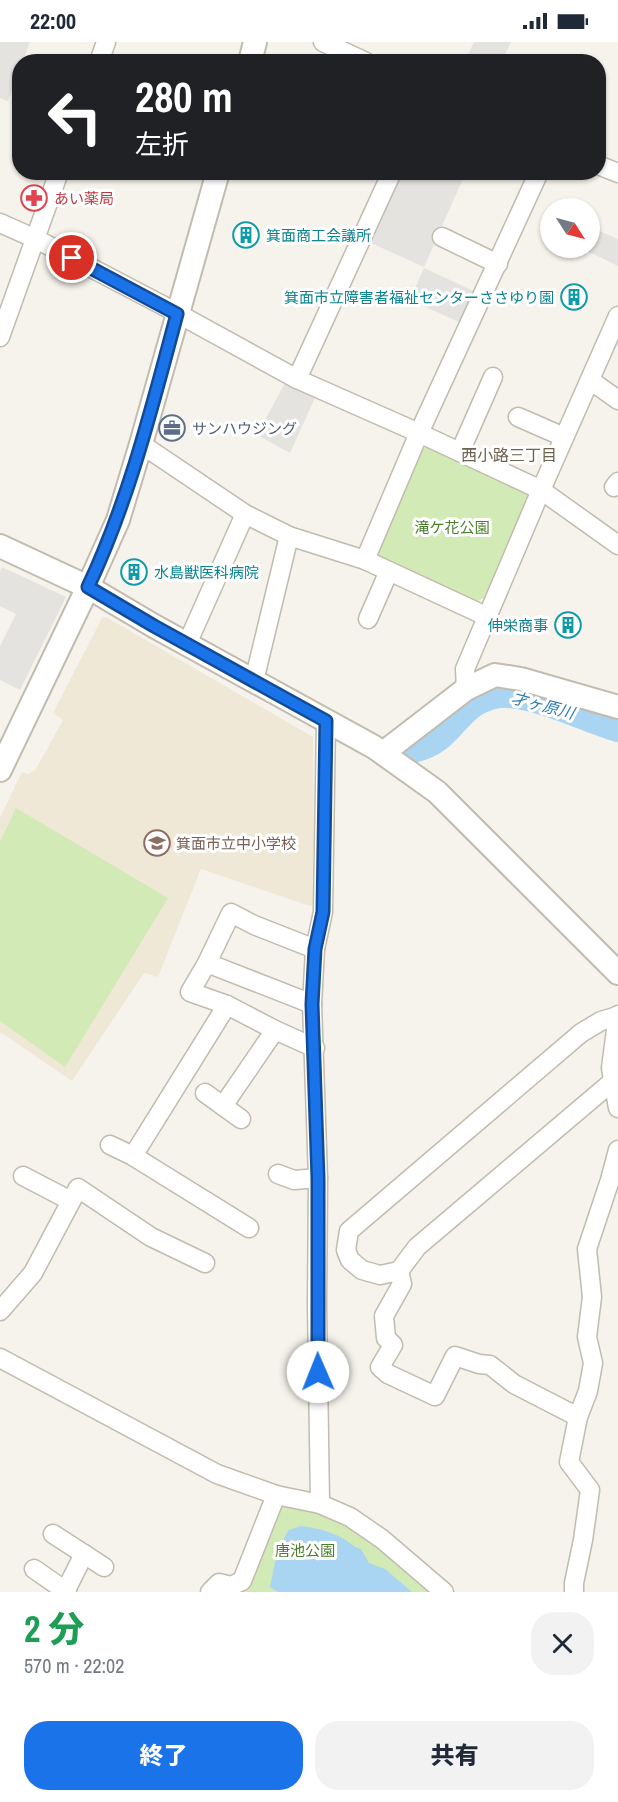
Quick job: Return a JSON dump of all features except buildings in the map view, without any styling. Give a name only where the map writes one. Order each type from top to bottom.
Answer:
[{"type":"street","points":[[323,42],[349,54]]},
{"type":"street","points":[[0,337],[56,180]]},
{"type":"street","points":[[0,770],[118,520],[216,180]]},
{"type":"street","points":[[297,379],[388,180]]},
{"type":"street","points":[[364,560],[419,433],[535,180]]},
{"type":"street","points":[[0,223],[36,239],[297,379],[541,490],[618,545]]},
{"type":"street","points":[[442,237],[498,264]]},
{"type":"street","points":[[466,689],[465,669],[618,316]]},
{"type":"street","points":[[459,452],[493,377]]},
{"type":"street","points":[[590,380],[618,400]]},
{"type":"street","points":[[519,417],[564,437]]},
{"type":"street","points":[[141,444],[245,514],[289,536],[364,560],[488,617]]},
{"type":"street","points":[[187,644],[245,514]]},
{"type":"street","points":[[254,681],[289,536]]},
{"type":"street","points":[[0,546],[88,587],[383,753],[437,792],[618,973]]},
{"type":"street","points":[[368,619],[389,571]]},
{"type":"street","points":[[383,753],[466,689],[495,675],[618,707]]},
{"type":"street","points":[[320,1504],[318,1178],[312,1004],[315,949],[323,912],[326,721]]},
{"type":"street","points":[[315,949],[254,925],[231,913],[190,992],[227,1005],[274,1030],[315,1048]]},
{"type":"street","points":[[207,963],[312,1004]]},
{"type":"street","points":[[133,1156],[227,1005]]},
{"type":"street","points":[[613,1081],[417,1247],[399,1271],[380,1275],[362,1270],[350,1260],[346,1250],[349,1231],[581,1033],[601,1021],[618,1015],[611,1068],[618,1108]]},
{"type":"street","points":[[223,1106],[274,1030]]},
{"type":"street","points":[[205,1093],[241,1119]]},
{"type":"street","points":[[110,1145],[133,1156],[249,1228]]},
{"type":"street","points":[[574,1592],[590,1490],[569,1462],[578,1417],[588,1391],[593,1363],[587,1337],[592,1297],[587,1249],[618,1150]]},
{"type":"street","points":[[278,1174],[294,1180],[318,1178]]},
{"type":"street","points":[[23,1176],[71,1201]]},
{"type":"street","points":[[0,1311],[33,1274],[78,1188],[151,1237],[204,1263]]},
{"type":"street","points":[[399,1271],[402,1284],[384,1316],[386,1338],[393,1345],[380,1367],[388,1374],[435,1396],[455,1356],[490,1365],[514,1384],[578,1417]]},
{"type":"street","points":[[0,1358],[217,1474],[276,1495],[320,1504],[350,1517],[382,1539],[444,1592]]},
{"type":"street","points":[[210,1592],[219,1582],[231,1586],[243,1581],[276,1495]]},
{"type":"street","points":[[53,1534],[104,1567]]},
{"type":"street","points":[[34,1569],[66,1592],[84,1554]]},
{"type":"shaded area","points":[[0,42],[30,42],[26,54],[12,54],[12,90],[8,101],[0,98]]},
{"type":"shaded area","points":[[474,42],[511,42],[505,54],[468,54]]},
{"type":"shaded area","points":[[399,180],[462,180],[424,267],[371,243]]},
{"type":"shaded area","points":[[600,231],[618,239],[618,266],[600,257]]},
{"type":"shaded area","points":[[424,268],[476,292],[461,323],[410,300]]},
{"type":"shaded area","points":[[285,383],[315,398],[290,453],[257,435]]},
{"type":"shaded area","points":[[2,567],[66,597],[20,690],[0,680],[0,646],[16,614],[0,606]]},
{"type":"shaded area","name":"箕面市立中小学校","points":[[106,617],[313,737],[314,905],[310,906],[201,869],[158,977],[144,973],[72,1081],[0,1032],[0,817],[22,772],[28,774],[36,769],[63,720],[53,713],[102,618]]},
{"type":"green space","name":"滝ケ花公園","points":[[428,446],[526,493],[528,498],[486,597],[475,602],[376,555],[420,451]]},
{"type":"green space","points":[[16,808],[168,898],[65,1067],[0,1021],[0,842]]},
{"type":"green space","name":"唐池公園","points":[[281,1506],[318,1510],[346,1522],[434,1592],[219,1592],[227,1591]]},
{"type":"water","points":[[301,1526],[334,1534],[361,1549],[369,1563],[385,1569],[412,1592],[278,1592],[270,1587],[275,1562],[286,1534],[289,1530]]},
{"type":"waterway","name":"才ヶ原川","points":[[412,749],[438,738],[474,703],[498,694],[535,699],[618,728]]},
{"type":"place","name":"あい薬局","points":[[34,198]]},
{"type":"place","name":"箕面商工会議所","points":[[246,235]]},
{"type":"place","name":"箕面市立障害者福祉センターささゆり園","points":[[574,297]]},
{"type":"place","name":"サンハウジング","points":[[172,428]]},
{"type":"place","name":"水島獣医科病院","points":[[134,572]]},
{"type":"place","name":"伸栄商事","points":[[568,625]]},
{"type":"place","name":"箕面市立中小学校","points":[[157,843]]},
{"type":"district","name":"西小路三丁目","points":[[509,455]]},
{"type":"route","points":[[72,258],[177,314],[118,520],[88,587],[326,721],[323,912],[315,949],[312,1004],[318,1178],[318,1372]]}]
